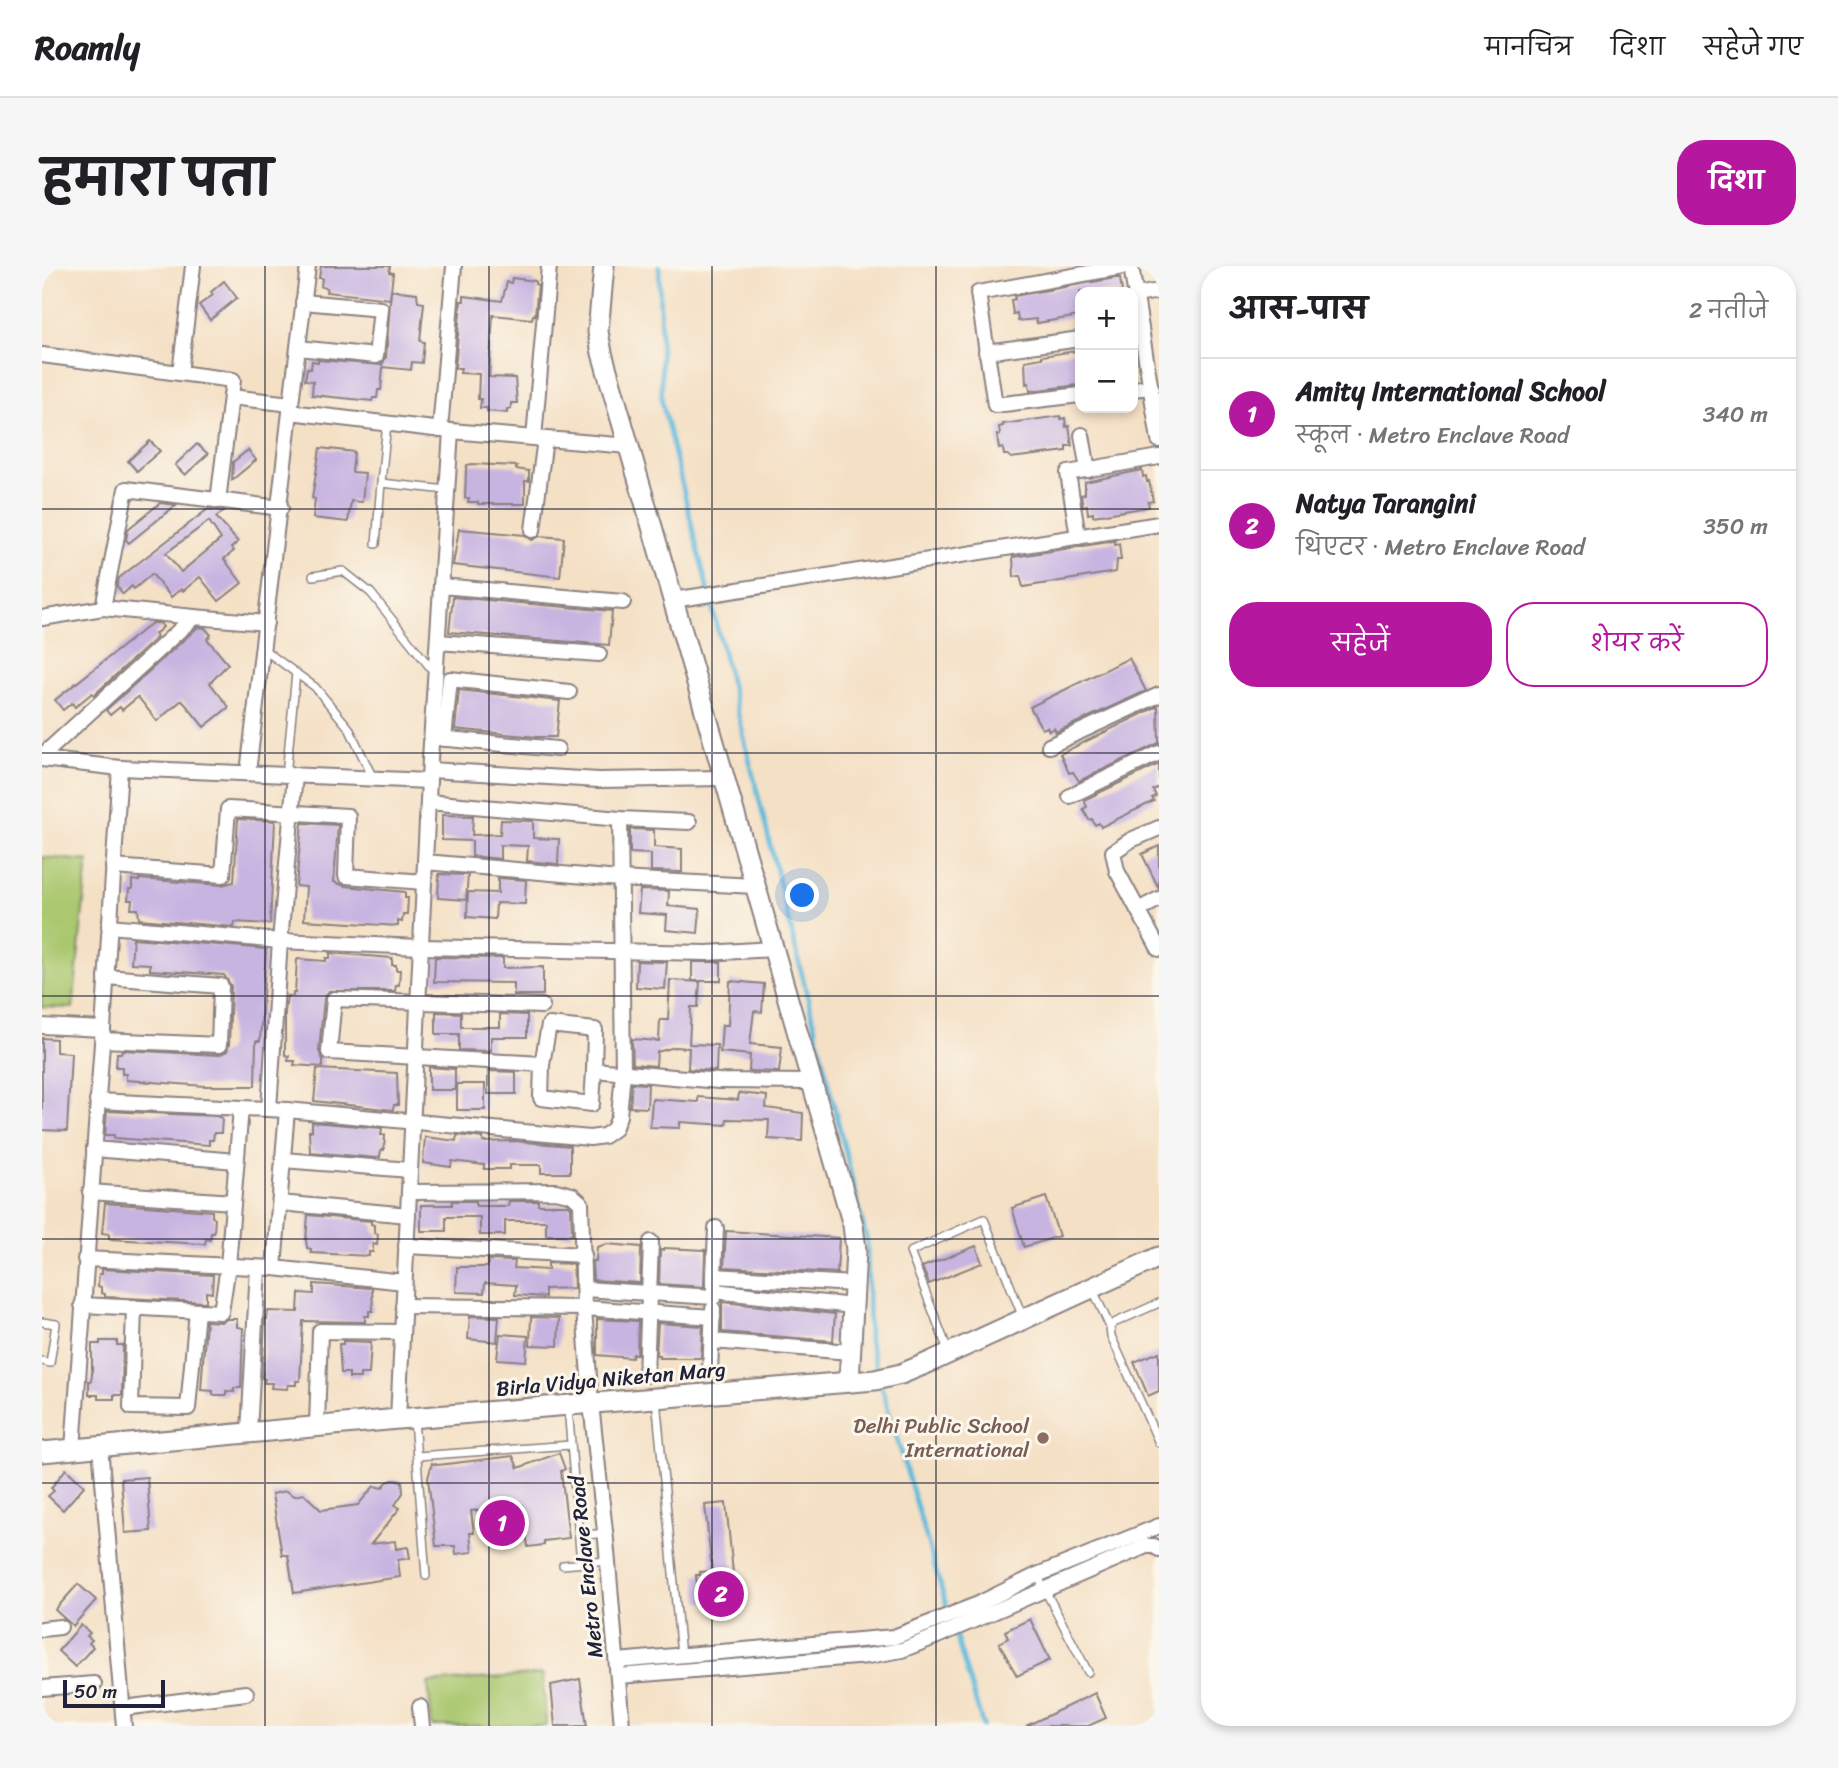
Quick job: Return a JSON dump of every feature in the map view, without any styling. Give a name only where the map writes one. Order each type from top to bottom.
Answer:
[{"type":"street","points":[[180,373],[193,266]]},
{"type":"street","points":[[248,773],[308,266]]},
{"type":"street","points":[[438,738],[436,674],[447,490],[446,430],[454,266]]},
{"type":"street","points":[[533,530],[549,266]]},
{"type":"street","points":[[604,266],[598,332],[853,1226],[856,1250],[849,1382]]},
{"type":"street","points":[[1075,396],[995,405],[978,293],[1129,266],[1134,287]]},
{"type":"street","points":[[1138,295],[1159,291]]},
{"type":"street","points":[[298,348],[376,356],[381,309],[303,302]]},
{"type":"street","points":[[1159,341],[1139,335],[1159,440]]},
{"type":"street","points":[[986,352],[1075,339]]},
{"type":"street","points":[[42,355],[233,380],[218,501]]},
{"type":"street","points":[[1138,388],[1151,387]]},
{"type":"street","points":[[231,397],[387,423],[629,446]]},
{"type":"street","points":[[1082,435],[1088,470]]},
{"type":"street","points":[[1078,537],[1068,473],[1159,457]]},
{"type":"street","points":[[103,608],[126,489],[281,508]]},
{"type":"street","points":[[673,600],[1159,524]]},
{"type":"street","points":[[441,586],[623,602]]},
{"type":"street","points":[[42,618],[103,608],[266,623]]},
{"type":"street","points":[[42,757],[194,617]]},
{"type":"street","points":[[438,642],[599,654]]},
{"type":"street","points":[[406,1418],[402,1332],[429,775],[450,679],[569,692]]},
{"type":"street","points":[[1049,746],[1159,695]]},
{"type":"street","points":[[438,738],[557,749]]},
{"type":"street","points":[[1070,796],[1159,752]]},
{"type":"street","points":[[42,757],[120,768],[373,778],[429,775],[599,780],[724,778]]},
{"type":"street","points":[[73,1449],[120,768]]},
{"type":"street","points":[[269,1109],[292,814],[290,775]]},
{"type":"street","points":[[428,802],[620,819],[689,822]]},
{"type":"street","points":[[113,867],[223,875],[228,810],[348,816],[345,876],[424,882]]},
{"type":"street","points":[[97,1101],[287,1110],[590,1138],[604,1136],[614,1129],[619,1116],[623,1073],[620,819]]},
{"type":"street","points":[[1159,828],[1130,840],[1114,852],[1116,871],[1159,949]]},
{"type":"street","points":[[425,862],[620,879],[755,886]]},
{"type":"street","points":[[1138,910],[1159,900]]},
{"type":"street","points":[[109,926],[280,941],[421,947],[708,953],[773,948]]},
{"type":"street","points":[[42,1026],[219,1045],[221,986],[106,977]]},
{"type":"street","points":[[542,1006],[334,999],[329,1052],[542,1064]]},
{"type":"street","points":[[549,1025],[595,1030],[592,1104],[541,1098],[542,1064],[549,1025]]},
{"type":"street","points":[[594,1070],[719,1082],[811,1082]]},
{"type":"street","points":[[82,1305],[221,1312],[228,1266],[241,1108]]},
{"type":"street","points":[[274,1268],[287,1110]]},
{"type":"street","points":[[94,1149],[236,1161]]},
{"type":"street","points":[[283,1160],[410,1170]]},
{"type":"street","name":"Metro Enclave Road","points":[[409,1192],[556,1191],[572,1195],[582,1203],[584,1308],[591,1404],[622,1726]]},
{"type":"street","points":[[90,1192],[233,1202]]},
{"type":"street","points":[[279,1203],[408,1215]]},
{"type":"street","points":[[710,1370],[716,1228]]},
{"type":"street","points":[[646,1375],[651,1242]]},
{"type":"street","points":[[406,1246],[584,1255]]},
{"type":"street","name":"Birla Vidya Niketan Marg","points":[[42,1452],[406,1418],[874,1380],[901,1374],[1159,1257]]},
{"type":"street","points":[[85,1259],[274,1268],[404,1282]]},
{"type":"street","points":[[249,1432],[258,1268]]},
{"type":"street","points":[[715,1276],[854,1284]]},
{"type":"street","points":[[584,1289],[714,1294],[853,1306]]},
{"type":"street","points":[[403,1306],[584,1308],[713,1317]]},
{"type":"street","points":[[134,1307],[131,1406],[188,1408],[197,1311]]},
{"type":"street","points":[[317,1426],[320,1331],[402,1332]]},
{"type":"street","points":[[712,1341],[850,1352]]},
{"type":"street","points":[[100,1446],[124,1726]]},
{"type":"street","points":[[979,1612],[1037,1576],[1159,1526]]},
{"type":"street","points":[[617,1669],[868,1656],[902,1650],[952,1623],[1044,1590],[1146,1546],[1159,1549]]},
{"type":"street","points":[[617,1669],[681,1656],[894,1637],[952,1623]]},
{"type":"street","points":[[42,1629],[60,1627]]},
{"type":"street","points":[[42,1688],[94,1684]]},
{"type":"street","points":[[123,1708],[246,1693]]},
{"type":"street","points":[[420,1707],[422,1726]]},
{"type":"lane","points":[[376,544],[387,423]]},
{"type":"lane","points":[[381,483],[447,490]]},
{"type":"lane","points":[[313,576],[343,571],[371,593],[436,674]]},
{"type":"lane","points":[[263,649],[315,687],[349,728],[373,778]]},
{"type":"lane","points":[[290,775],[296,673]]},
{"type":"lane","points":[[949,1353],[910,1252],[984,1219],[1024,1319]]},
{"type":"lane","points":[[1092,1288],[1159,1443]]},
{"type":"lane","points":[[1110,1327],[1159,1303]]},
{"type":"lane","points":[[42,1322],[56,1324],[50,1363],[42,1361]]},
{"type":"lane","points":[[656,1399],[681,1656]]},
{"type":"lane","points":[[568,1406],[583,1535],[581,1563]]},
{"type":"lane","points":[[406,1418],[417,1456],[426,1576]]},
{"type":"lane","points":[[417,1456],[571,1445]]},
{"type":"lane","points":[[583,1535],[605,1533]]},
{"type":"lane","points":[[563,1564],[608,1561]]},
{"type":"lane","points":[[1037,1576],[1088,1672]]},
{"type":"green space","points":[[42,857],[88,861],[73,1008],[42,1007]]},
{"type":"green space","points":[[543,1674],[546,1726],[432,1726],[428,1683]]},
{"type":"building","points":[[321,266],[390,266],[389,272],[393,273],[390,299],[326,292],[327,288],[321,287],[322,278],[319,278]]},
{"type":"building","points":[[512,278],[535,281],[538,285],[535,315],[532,319],[493,315],[489,377],[515,378],[517,403],[511,403],[511,409],[507,409],[507,413],[487,411],[487,408],[480,408],[481,399],[478,399],[479,374],[460,373],[461,368],[455,368],[461,301],[464,301],[464,296],[502,301],[507,282],[511,283]]},
{"type":"building","points":[[1115,278],[1120,278],[1121,287],[1075,287],[1075,317],[1037,323],[1036,319],[1018,321],[1017,313],[1013,314],[1011,300],[1015,299],[1014,296]]},
{"type":"building","points":[[224,281],[237,298],[210,320],[199,305],[213,295],[211,292]]},
{"type":"building","points":[[391,290],[417,293],[418,302],[424,303],[420,341],[424,342],[422,363],[412,362],[411,370],[383,367],[381,390],[378,390],[377,398],[372,401],[312,395],[313,381],[305,380],[307,368],[311,369],[312,361],[382,365],[386,357]]},
{"type":"building","points":[[1075,351],[1075,385],[1030,391],[1029,383],[1026,384],[1025,361]]},
{"type":"building","points":[[1060,416],[1061,419],[1065,418],[1066,427],[1069,426],[1072,446],[1066,446],[1066,451],[1011,458],[1004,455],[1003,448],[999,449],[997,435],[1000,435],[999,427],[1003,424]]},
{"type":"building","points":[[150,441],[160,451],[137,471],[128,461]]},
{"type":"building","points":[[197,444],[208,454],[185,475],[175,465]]},
{"type":"building","points":[[320,448],[354,452],[352,472],[365,473],[362,502],[351,501],[348,522],[313,518],[315,499],[312,498]]},
{"type":"building","points":[[248,450],[256,460],[232,480],[233,462]]},
{"type":"building","points":[[467,465],[517,466],[516,469],[529,471],[529,481],[525,481],[525,504],[468,502],[469,498],[465,498],[466,470]]},
{"type":"building","points":[[1142,470],[1143,477],[1146,476],[1147,482],[1149,481],[1153,501],[1148,502],[1149,507],[1093,516],[1093,513],[1088,514],[1087,505],[1083,506],[1081,495],[1085,494],[1085,482]]},
{"type":"building","points":[[160,503],[176,505],[129,543],[126,540],[128,529]]},
{"type":"building","points":[[208,509],[224,511],[216,517],[238,542],[231,548],[234,551],[224,559],[242,583],[219,601],[200,577],[171,597],[152,574],[134,589],[132,586],[123,594],[117,586],[119,578]],"holes":[[[209,521],[221,539],[181,572],[166,553]]]},
{"type":"building","points":[[459,529],[525,535],[532,540],[540,536],[564,538],[560,577],[453,565]]},
{"type":"building","points":[[1115,541],[1115,545],[1119,544],[1121,560],[1117,560],[1116,572],[1023,587],[1020,576],[1014,577],[1013,557]]},
{"type":"building","points":[[453,597],[612,611],[609,645],[449,632]]},
{"type":"building","points":[[152,623],[160,623],[163,627],[155,634],[157,637],[94,695],[92,693],[75,707],[72,703],[63,710],[55,700]]},
{"type":"building","points":[[198,627],[205,628],[211,635],[207,639],[228,664],[210,683],[229,707],[204,727],[182,700],[157,721],[138,697],[122,710],[120,707],[110,715],[106,710]]},
{"type":"building","points":[[1129,658],[1146,691],[1056,732],[1054,728],[1049,731],[1047,727],[1042,729],[1030,707]]},
{"type":"building","points":[[459,690],[560,701],[556,737],[455,729]]},
{"type":"building","points":[[1158,706],[1159,743],[1079,781],[1073,772],[1069,773],[1060,754]]},
{"type":"building","points":[[1159,764],[1159,787],[1153,790],[1156,796],[1152,798],[1154,801],[1101,827],[1099,823],[1095,825],[1092,819],[1089,820],[1083,809],[1087,807],[1084,800]]},
{"type":"building","points":[[442,815],[473,816],[472,835],[500,834],[501,820],[533,821],[533,838],[559,839],[558,864],[527,861],[528,846],[500,845],[500,859],[472,856],[472,841],[442,840]]},
{"type":"building","points":[[238,819],[275,821],[270,924],[235,922],[234,927],[139,919],[138,909],[131,909],[132,900],[128,900],[132,880],[222,885],[234,882]]},
{"type":"building","points":[[302,823],[338,825],[334,882],[345,886],[405,892],[405,898],[408,898],[407,914],[403,914],[402,922],[398,921],[398,926],[304,920],[306,887],[296,886]]},
{"type":"building","points":[[630,829],[654,830],[654,847],[682,849],[682,872],[651,871],[651,854],[630,853]]},
{"type":"building","points":[[1159,846],[1159,889],[1142,854]]},
{"type":"building","points":[[439,874],[468,875],[466,900],[438,898]]},
{"type":"building","points":[[498,878],[526,880],[525,904],[496,903],[495,919],[467,917],[468,892],[498,893]]},
{"type":"building","points":[[640,890],[669,891],[668,906],[700,909],[698,933],[666,930],[667,915],[638,913]]},
{"type":"building","points":[[133,938],[266,949],[260,1041],[256,1041],[255,1086],[205,1086],[126,1080],[122,1067],[116,1067],[117,1053],[122,1050],[219,1055],[227,1051],[229,1045],[231,986],[224,975],[150,970],[150,964],[131,963]]},
{"type":"building","points":[[330,953],[392,958],[392,965],[396,965],[396,970],[400,970],[399,985],[396,985],[395,991],[329,991],[324,998],[319,1051],[323,1067],[294,1065],[295,1061],[288,1061],[289,1056],[285,1055],[285,1012],[287,996],[293,996],[295,993],[297,959],[326,961],[326,958],[330,958]]},
{"type":"building","points":[[435,957],[503,958],[503,968],[543,967],[543,995],[514,995],[514,983],[434,982]]},
{"type":"building","points":[[637,961],[667,962],[665,989],[636,987]]},
{"type":"building","points":[[692,962],[721,962],[721,981],[692,981]]},
{"type":"building","points":[[670,980],[700,982],[698,1007],[691,1007],[689,1044],[717,1045],[716,1071],[688,1069],[689,1048],[675,1047],[657,1052],[656,1066],[633,1064],[632,1039],[659,1041],[660,1020],[668,1020]]},
{"type":"building","points":[[730,981],[764,984],[762,1012],[754,1011],[750,1044],[782,1047],[779,1072],[749,1071],[750,1055],[720,1052],[722,1025],[728,1025]]},
{"type":"building","points":[[436,1012],[461,1013],[461,1027],[500,1027],[500,1014],[527,1015],[527,1037],[491,1037],[491,1051],[459,1050],[459,1034],[436,1034]]},
{"type":"building","points":[[42,1038],[56,1039],[56,1052],[71,1053],[67,1131],[42,1130]]},
{"type":"building","points":[[429,1067],[455,1069],[455,1090],[429,1090]]},
{"type":"building","points":[[317,1069],[397,1073],[398,1105],[394,1105],[393,1110],[314,1101]]},
{"type":"building","points":[[488,1071],[516,1072],[516,1094],[488,1094]]},
{"type":"building","points":[[632,1083],[648,1084],[647,1108],[630,1107]]},
{"type":"building","points":[[457,1084],[485,1084],[485,1110],[457,1110]]},
{"type":"building","points":[[739,1093],[767,1096],[766,1108],[803,1113],[802,1141],[768,1139],[769,1120],[727,1119],[726,1125],[680,1122],[680,1128],[650,1127],[652,1099],[698,1102],[698,1097],[738,1100]]},
{"type":"building","points":[[107,1111],[216,1116],[222,1118],[221,1133],[214,1133],[209,1145],[114,1138],[114,1135],[105,1135]]},
{"type":"building","points":[[312,1122],[382,1128],[381,1135],[385,1135],[384,1150],[381,1150],[380,1157],[376,1158],[310,1152],[309,1131],[312,1131]]},
{"type":"building","points":[[457,1135],[483,1138],[483,1142],[514,1141],[570,1146],[570,1173],[541,1173],[541,1165],[510,1165],[510,1169],[484,1169],[484,1165],[452,1161],[451,1167],[423,1163],[425,1137],[456,1141]]},
{"type":"building","points":[[1046,1197],[1059,1236],[1024,1247],[1012,1208]]},
{"type":"building","points":[[452,1201],[476,1201],[476,1206],[508,1206],[509,1201],[568,1205],[571,1207],[572,1235],[546,1235],[546,1221],[505,1221],[505,1235],[480,1235],[480,1217],[446,1217],[446,1231],[421,1231],[421,1205],[452,1205]]},
{"type":"building","points":[[105,1203],[212,1211],[212,1217],[215,1218],[214,1233],[211,1233],[210,1240],[206,1239],[205,1244],[109,1239],[109,1234],[102,1233]]},
{"type":"building","points":[[308,1215],[371,1221],[374,1233],[378,1234],[377,1245],[373,1244],[373,1252],[369,1252],[369,1256],[311,1253],[306,1240]]},
{"type":"building","points":[[726,1231],[839,1238],[837,1273],[724,1267]]},
{"type":"building","points":[[607,1244],[641,1247],[640,1283],[593,1280],[592,1261],[596,1261],[597,1247]]},
{"type":"building","points":[[976,1246],[982,1263],[929,1284],[922,1267]]},
{"type":"building","points":[[660,1250],[705,1250],[704,1287],[659,1284]]},
{"type":"building","points":[[488,1260],[515,1261],[514,1268],[548,1270],[548,1263],[573,1264],[574,1288],[545,1289],[545,1297],[515,1295],[516,1285],[485,1283],[484,1293],[456,1292],[457,1267],[488,1267]]},
{"type":"building","points":[[102,1269],[213,1275],[212,1293],[206,1292],[206,1302],[105,1297],[98,1286]]},
{"type":"building","points":[[314,1284],[372,1288],[373,1311],[369,1311],[369,1316],[365,1316],[365,1322],[303,1321],[300,1381],[296,1381],[296,1385],[288,1385],[287,1389],[271,1388],[272,1383],[264,1383],[265,1379],[262,1378],[265,1319],[268,1311],[298,1312],[299,1293],[314,1294]]},
{"type":"building","points":[[722,1302],[835,1314],[833,1341],[722,1332]]},
{"type":"building","points":[[470,1316],[499,1317],[497,1342],[468,1339]]},
{"type":"building","points":[[531,1317],[559,1318],[558,1346],[530,1345]]},
{"type":"building","points":[[237,1319],[237,1327],[243,1328],[241,1388],[234,1388],[234,1392],[226,1391],[226,1395],[213,1395],[213,1391],[201,1390],[206,1321],[221,1322]]},
{"type":"building","points":[[597,1319],[638,1321],[637,1354],[633,1354],[632,1358],[597,1355]]},
{"type":"building","points":[[658,1323],[703,1326],[701,1358],[659,1358],[660,1355],[656,1355]]},
{"type":"building","points":[[500,1334],[528,1336],[526,1361],[497,1359]]},
{"type":"building","points":[[100,1341],[117,1341],[117,1345],[123,1345],[122,1395],[114,1395],[114,1399],[98,1399],[98,1395],[89,1395],[92,1344],[100,1344]]},
{"type":"building","points":[[343,1341],[371,1342],[369,1374],[360,1374],[360,1378],[349,1378],[349,1373],[341,1373],[339,1344],[343,1344]]},
{"type":"building","points":[[1159,1352],[1159,1391],[1148,1396],[1134,1362]]},
{"type":"building","points":[[559,1453],[565,1469],[561,1471],[569,1538],[544,1541],[544,1545],[528,1547],[523,1505],[471,1511],[474,1533],[470,1533],[472,1552],[456,1554],[455,1546],[436,1546],[428,1478],[432,1463],[438,1465],[513,1456],[518,1468]]},
{"type":"building","points":[[66,1469],[84,1486],[63,1510],[48,1496],[54,1491],[51,1488]]},
{"type":"building","points":[[147,1477],[151,1531],[125,1533],[121,1479]]},
{"type":"building","points":[[393,1480],[402,1481],[403,1493],[395,1505],[400,1508],[371,1544],[395,1541],[396,1549],[408,1547],[410,1558],[398,1560],[400,1577],[294,1593],[288,1555],[282,1555],[272,1494],[286,1491],[294,1496],[304,1494],[321,1510],[358,1505],[374,1486],[382,1488]]},
{"type":"building","points":[[726,1503],[737,1613],[716,1614],[715,1601],[699,1602],[696,1575],[712,1571],[705,1505]]},
{"type":"building","points":[[78,1584],[96,1600],[73,1626],[55,1610]]},
{"type":"building","points":[[1030,1619],[1050,1660],[1017,1676],[999,1643],[1008,1638],[1005,1631]]},
{"type":"building","points":[[81,1625],[90,1633],[87,1636],[92,1640],[89,1643],[93,1647],[75,1667],[58,1651]]},
{"type":"building","points":[[580,1679],[587,1726],[555,1726],[551,1685]]},
{"type":"building","points":[[1095,1693],[1106,1718],[1088,1726],[1026,1726]]},
{"type":"waterway","points":[[659,266],[662,403],[867,1240],[869,1341],[878,1373]]},
{"type":"waterway","points":[[881,1385],[948,1611]]},
{"type":"waterway","points":[[954,1630],[983,1726]]},
{"type":"place","name":"Delhi Public School International","points":[[1043,1438]]},
{"type":"place","name":"Amity International School","points":[[502,1523]]},
{"type":"place","name":"Natya Tarangini","points":[[721,1594]]}]
